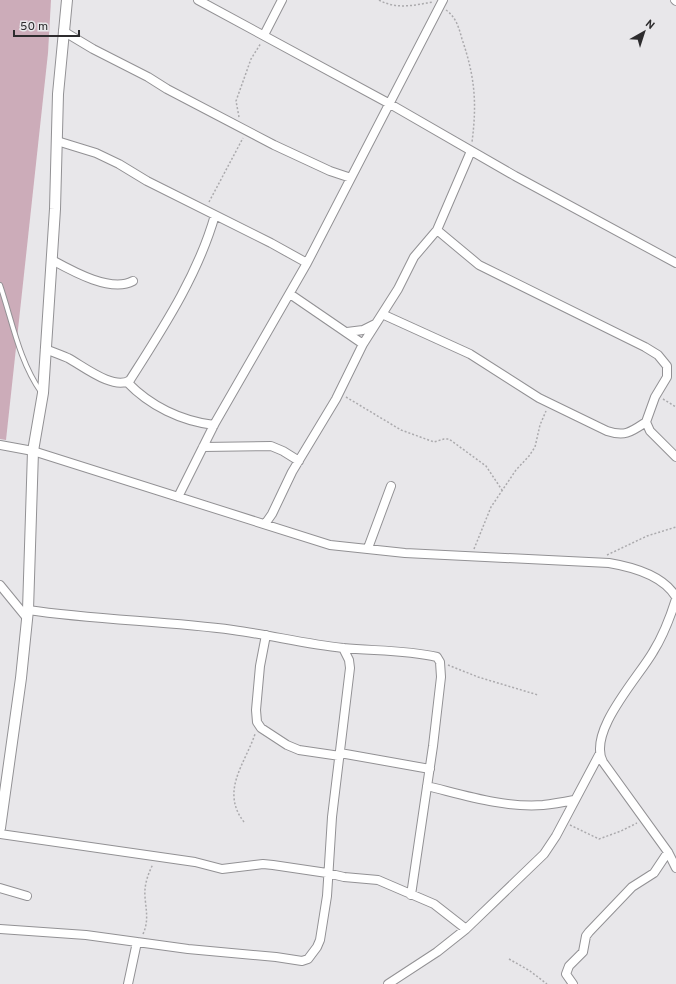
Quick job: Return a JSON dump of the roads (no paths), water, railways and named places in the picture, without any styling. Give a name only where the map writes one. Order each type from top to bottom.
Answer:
[{"type":"street","points":[[0,828],[22,678],[28,614],[33,452],[43,394],[52,260],[58,94],[63,31],[68,0]]},
{"type":"street","points":[[198,0],[390,104],[471,151],[676,263]]},
{"type":"street","points":[[265,36],[282,0]]},
{"type":"street","points":[[178,497],[214,425],[307,264],[442,2]]},
{"type":"street","points":[[63,31],[93,49],[148,76],[167,90],[330,171],[351,178]]},
{"type":"street","points":[[57,142],[96,153],[271,243],[307,264]]},
{"type":"street","points":[[265,524],[298,462],[339,393],[363,344],[398,289],[414,257],[437,230],[471,151]]},
{"type":"street","points":[[127,382],[133,376],[181,297],[210,232],[215,215]]},
{"type":"street","points":[[382,314],[470,354],[512,382],[550,403],[616,434],[626,434],[646,422],[658,392],[667,377],[667,366],[658,355],[478,265],[437,230]]},
{"type":"street","points":[[52,260],[101,282],[121,286],[133,281]]},
{"type":"street","points":[[290,294],[363,344]]},
{"type":"street","points":[[347,332],[364,330],[376,324]]},
{"type":"street","points":[[45,349],[66,357],[104,378],[114,382],[127,382],[146,399],[181,418],[214,425]]},
{"type":"street","points":[[646,422],[650,431],[676,457]]},
{"type":"street","points":[[0,445],[33,452],[330,545],[405,553],[596,563],[625,566],[645,573],[664,583],[671,589],[676,598],[664,630],[653,652],[614,707],[602,736],[599,747],[599,755],[544,854],[466,930],[437,952],[388,984]]},
{"type":"street","points":[[203,447],[271,446],[283,451],[298,462]]},
{"type":"street","points":[[368,548],[392,486]]},
{"type":"street","points":[[0,585],[28,614],[177,624],[266,635],[343,648],[368,649],[437,658],[439,661],[441,677],[430,769],[411,895]]},
{"type":"street","points":[[266,635],[260,666],[256,710],[257,722],[261,728],[287,745],[300,750],[340,754],[430,769]]},
{"type":"street","points":[[0,929],[86,935],[138,943],[302,961],[308,959],[313,954],[320,940],[327,896],[327,873],[350,668],[349,660],[343,648]]},
{"type":"street","points":[[599,755],[668,852],[676,868]]},
{"type":"street","points":[[427,786],[476,799],[509,804],[542,805],[574,800]]},
{"type":"street","points":[[0,834],[195,862],[222,869],[263,864],[327,873],[344,877],[378,880],[434,904],[466,930]]},
{"type":"street","points":[[573,984],[566,974],[567,970],[583,952],[586,936],[632,887],[654,873],[668,852]]},
{"type":"street","points":[[0,888],[27,896]]},
{"type":"street","points":[[128,984],[138,943]]},
{"type":"street","points":[[399,977],[405,984]]},
{"type":"lane","points":[[0,285],[31,378],[43,394]]}]
